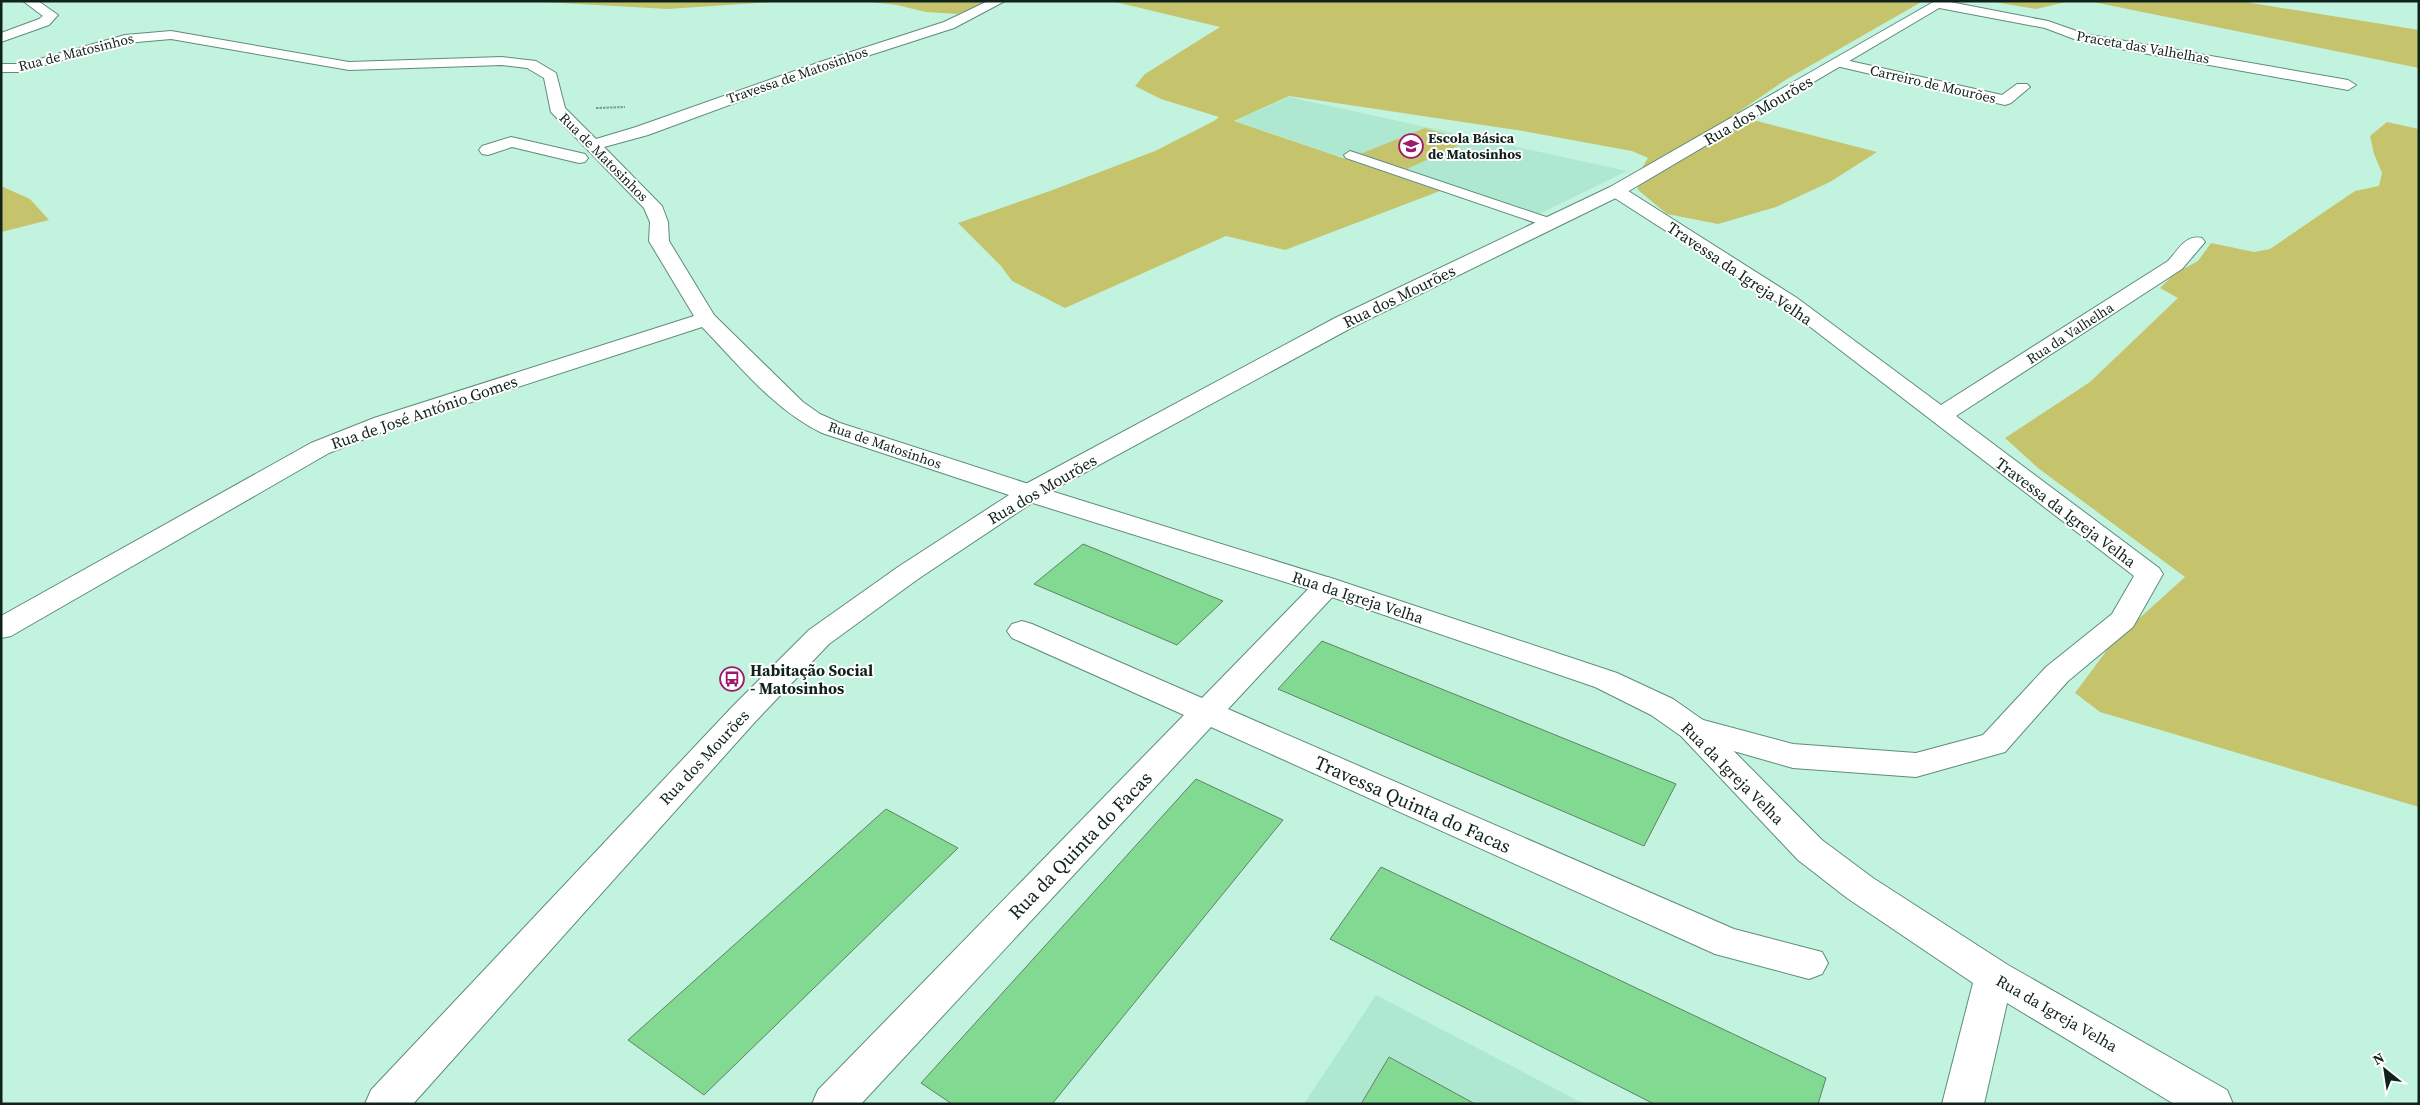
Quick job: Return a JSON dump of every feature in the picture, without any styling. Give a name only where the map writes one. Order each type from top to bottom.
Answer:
[{"type":"street","points":[[1,38],[44,22],[51,14],[29,1]]},
{"type":"street","name":"Travessa de Matosinhos","points":[[594,145],[642,131],[825,64],[949,25],[999,1]]},
{"type":"street","name":"Rua dos Mourões","points":[[386,1104],[742,715],[819,637],[908,573],[1029,493],[1343,323],[1616,191],[1841,63],[1942,3]]},
{"type":"street","name":"Praceta das Valhelhas","points":[[1942,3],[2048,24],[2082,38],[2193,56],[2348,85]]},
{"type":"street","name":"Rua de Matosinhos","points":[[1,68],[18,68],[42,63],[124,39],[171,35],[349,66],[502,61],[531,64],[551,76],[556,109],[653,206],[659,222],[659,241],[706,318],[782,395],[812,419],[831,428],[1029,493]]},
{"type":"street","name":"Carreiro de Mourões","points":[[1841,63],[2005,100],[2022,87]]},
{"type":"street","points":[[488,150],[511,142],[579,158]]},
{"type":"street","name":"Travessa da Igreja Velha","points":[[1616,191],[1790,302],[1939,417],[2149,574],[2123,620],[2057,674],[1994,744],[1916,765],[1793,756],[1692,728]]},
{"type":"street","name":"Rua da Valhelha","points":[[1939,417],[2175,266],[2195,242]]},
{"type":"street","name":"Rua de José António Gomes","points":[[1,629],[320,448],[383,423],[706,318]]},
{"type":"street","name":"Rua da Igreja Velha","points":[[1029,493],[1327,586],[1606,680],[1662,707],[1692,728],[1810,850],[1860,888],[1994,976],[2212,1104]]},
{"type":"street","name":"Rua da Quinta do Facas","points":[[833,1104],[1327,586]]},
{"type":"street","name":"Travessa Quinta do Facas","points":[[1022,631],[1728,943],[1809,964]]},
{"type":"street","points":[[1963,1104],[1994,976]]},
{"type":"lane","points":[[1350,155],[1550,223]]},
{"type":"shaded area","points":[[525,1],[787,1],[668,9]]},
{"type":"shaded area","points":[[861,1],[987,1],[958,14],[926,12],[897,5]]},
{"type":"shaded area","points":[[1111,1],[1923,1],[1787,79],[1734,115],[1877,152],[1830,182],[1776,207],[1718,224],[1667,214],[1638,190],[1637,176],[1648,158],[1632,151],[1523,131],[1289,96],[1234,121],[1440,191],[1285,250],[1226,236],[1065,308],[1012,281],[1001,266],[958,223],[1050,191],[1155,151],[1219,117],[1161,99],[1135,86],[1145,74],[1220,27]]},
{"type":"shaded area","points":[[1989,1],[2070,1],[2036,9]]},
{"type":"shaded area","points":[[2088,1],[2239,1],[2419,30],[2419,68]]},
{"type":"shaded area","name":"Escola Básica de Matosinhos","points":[[1289,97],[1627,171],[1527,220],[1235,121]]},
{"type":"shaded area","points":[[2387,122],[2419,129],[2419,807],[2100,712],[2075,693],[2113,642],[2185,577],[2038,468],[2005,438],[2090,382],[2178,298],[2160,288],[2174,274],[2198,261],[2211,243],[2254,252],[2270,249],[2355,191],[2379,186],[2382,173],[2374,154],[2370,136]]},
{"type":"shaded area","points":[[1425,128],[1468,141],[1407,169],[1360,154]]},
{"type":"shaded area","points":[[1,186],[30,199],[49,220],[1,232]]},
{"type":"shaded area","points":[[1376,995],[1584,1104],[1304,1104]]},
{"type":"building","points":[[1083,544],[1223,601],[1177,645],[1034,584]]},
{"type":"building","points":[[1322,641],[1676,784],[1644,846],[1278,689]]},
{"type":"building","points":[[1196,779],[1283,820],[1052,1104],[952,1104],[921,1083]]},
{"type":"building","points":[[886,809],[958,848],[704,1095],[628,1040]]},
{"type":"building","points":[[1381,867],[1826,1078],[1818,1104],[1654,1104],[1330,939]]},
{"type":"building","points":[[1389,1057],[1475,1104],[1361,1104]]},
{"type":"place","name":"Escola Básica de Matosinhos","points":[[1411,146]]},
{"type":"place","name":"Habitação Social - Matosinhos","points":[[732,679]]}]
